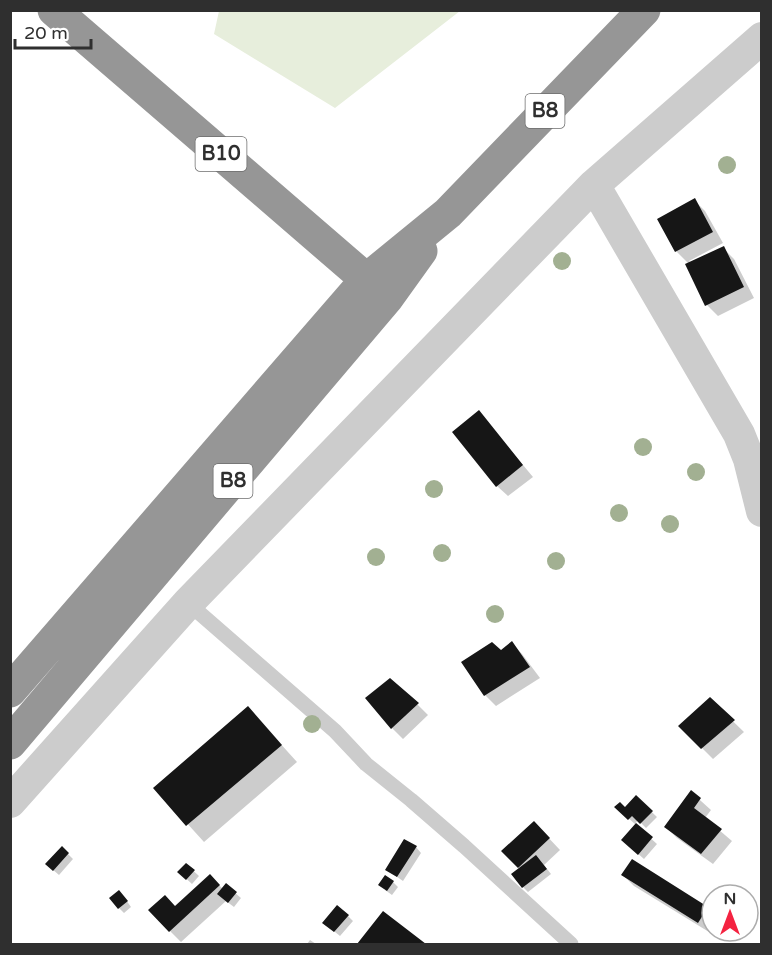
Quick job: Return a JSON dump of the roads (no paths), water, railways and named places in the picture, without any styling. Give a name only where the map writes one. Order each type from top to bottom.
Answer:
[{"type":"highway","name":"B10","points":[[54,10],[377,289]]},
{"type":"highway","name":"B8","points":[[10,691],[377,289],[644,10]]},
{"type":"highway","name":"B8","points":[[10,743],[377,289]]},
{"type":"street","points":[[10,802],[188,603],[594,185],[762,38]]},
{"type":"street","points":[[594,185],[739,434],[749,459],[762,511]]},
{"type":"lane","points":[[188,603],[335,731],[366,765],[464,846],[571,945]]}]
